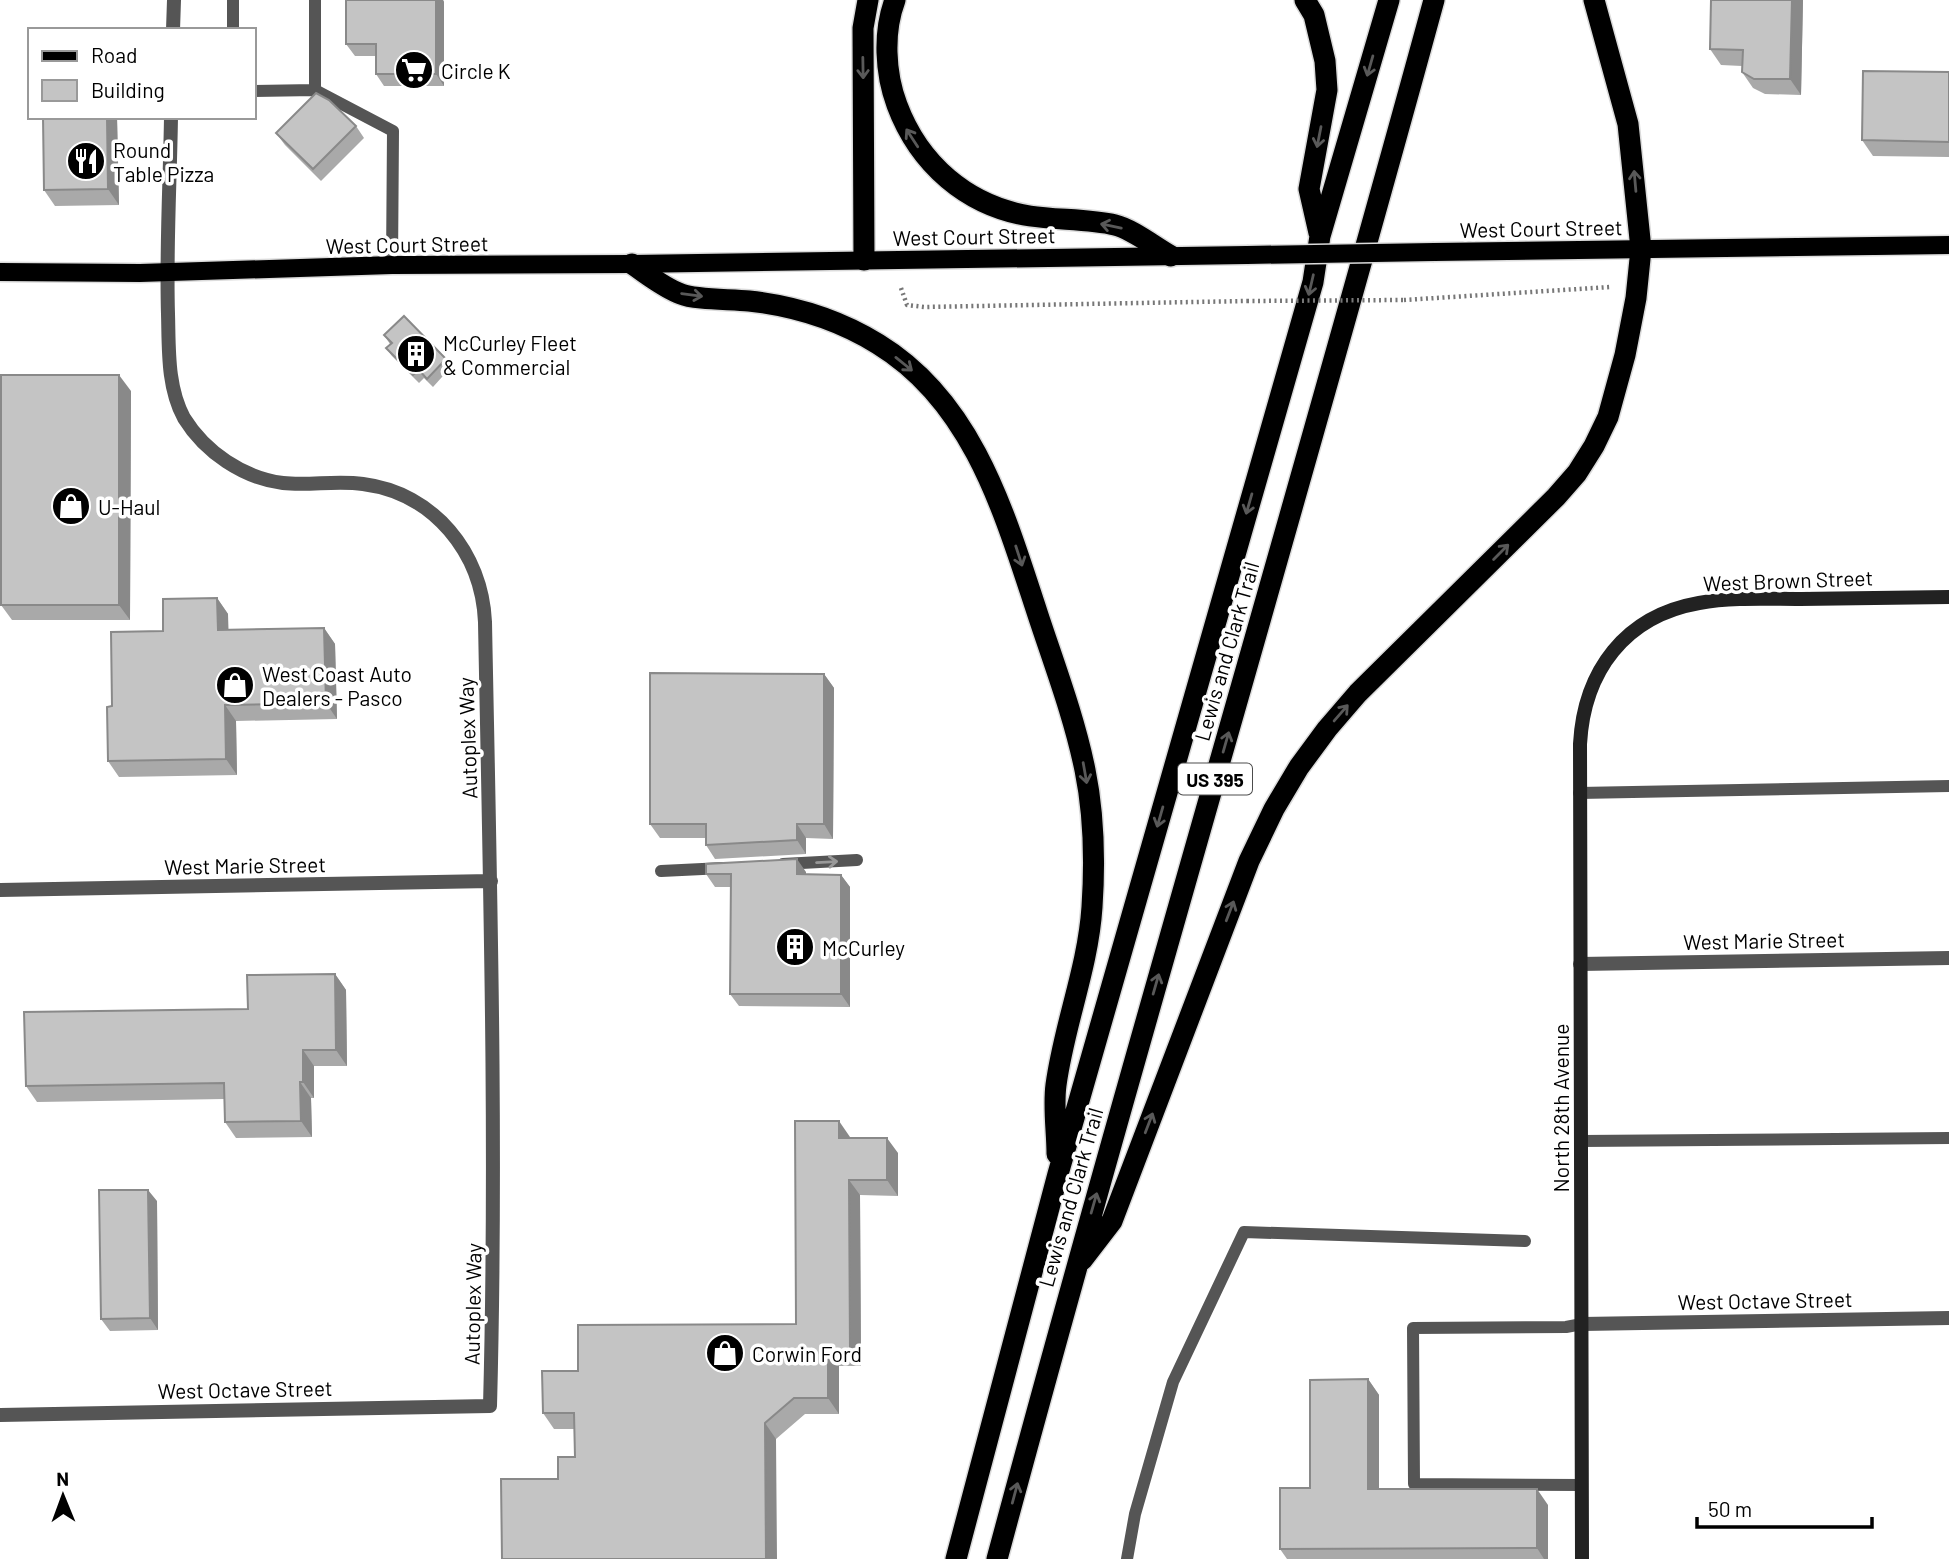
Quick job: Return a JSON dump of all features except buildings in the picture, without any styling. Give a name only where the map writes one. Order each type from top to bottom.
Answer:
[{"type":"highway","points":[[864,260],[863,28],[868,0]]},
{"type":"highway","points":[[895,0],[888,32],[887,61],[894,98],[906,129],[922,154],[945,178],[967,194],[1026,215],[1116,225],[1171,256]]},
{"type":"highway","points":[[1305,0],[1314,15],[1325,61],[1327,90],[1309,189],[1320,236]]},
{"type":"highway","name":"Lewis and Clark Trail","points":[[956,1559],[1058,1174],[1313,282],[1320,236],[1389,0]]},
{"type":"highway","name":"Lewis and Clark Trail","points":[[997,1559],[1074,1270],[1349,310],[1434,0]]},
{"type":"highway","points":[[1074,1270],[1112,1221],[1249,861],[1274,809],[1299,767],[1358,693],[1556,497],[1594,446],[1608,417],[1618,386],[1636,298],[1641,249],[1628,124],[1594,0]]},
{"type":"highway","points":[[632,264],[682,295],[753,302],[821,316],[878,344],[926,382],[947,408],[984,466],[1007,522],[1069,707],[1086,772],[1090,805],[1092,906],[1085,960],[1056,1087],[1058,1174]]},
{"type":"main road","name":"West Court Street","points":[[0,272],[167,272],[392,265],[1949,245]]},
{"type":"street","points":[[173,28],[174,0]]},
{"type":"street","name":"Autoplex Way","points":[[171,119],[167,272],[169,356],[177,401],[184,417],[214,453],[260,478],[283,483],[363,484],[406,496],[430,510],[453,532],[470,559],[481,587],[485,606],[491,881],[494,1263],[490,1406]]},
{"type":"street","name":"West Brown Street","points":[[1604,660],[1615,646],[1648,621],[1676,609],[1701,603],[1733,600],[1949,597]]},
{"type":"street","name":"North 28th Avenue","points":[[1583,1559],[1580,793],[1583,716],[1604,660]]},
{"type":"street","name":"West Marie Street","points":[[0,890],[491,881]]},
{"type":"street","name":"West Marie Street","points":[[1580,964],[1949,958]]},
{"type":"street","name":"West Octave Street","points":[[1582,1324],[1949,1318]]},
{"type":"street","name":"West Octave Street","points":[[0,1415],[490,1406]]},
{"type":"lane","points":[[233,0],[233,28]]},
{"type":"lane","points":[[315,0],[315,90]]},
{"type":"lane","points":[[256,91],[315,90],[393,131],[392,265]]},
{"type":"lane","points":[[1580,793],[1949,786]]},
{"type":"lane","points":[[765,865],[857,860]]},
{"type":"lane","points":[[661,871],[739,867]]},
{"type":"lane","points":[[1581,1141],[1949,1138]]},
{"type":"lane","points":[[1127,1559],[1135,1514],[1173,1382],[1244,1233],[1525,1241]]},
{"type":"lane","points":[[1582,1324],[1566,1327],[1413,1328],[1414,1484],[1582,1485]]},
{"type":"path","points":[[901,288],[907,305],[924,307],[1404,300],[1610,287]]},
{"type":"place","name":"Circle K","points":[[414,70]]},
{"type":"place","name":"Round Table Pizza","points":[[86,161]]},
{"type":"place","name":"McCurley Fleet & Commercial","points":[[416,354]]},
{"type":"place","name":"U-Haul","points":[[71,506]]},
{"type":"place","name":"West Coast Auto Dealers - Pasco","points":[[235,685]]},
{"type":"place","name":"McCurley","points":[[795,947]]},
{"type":"place","name":"Corwin Ford","points":[[725,1353]]}]
